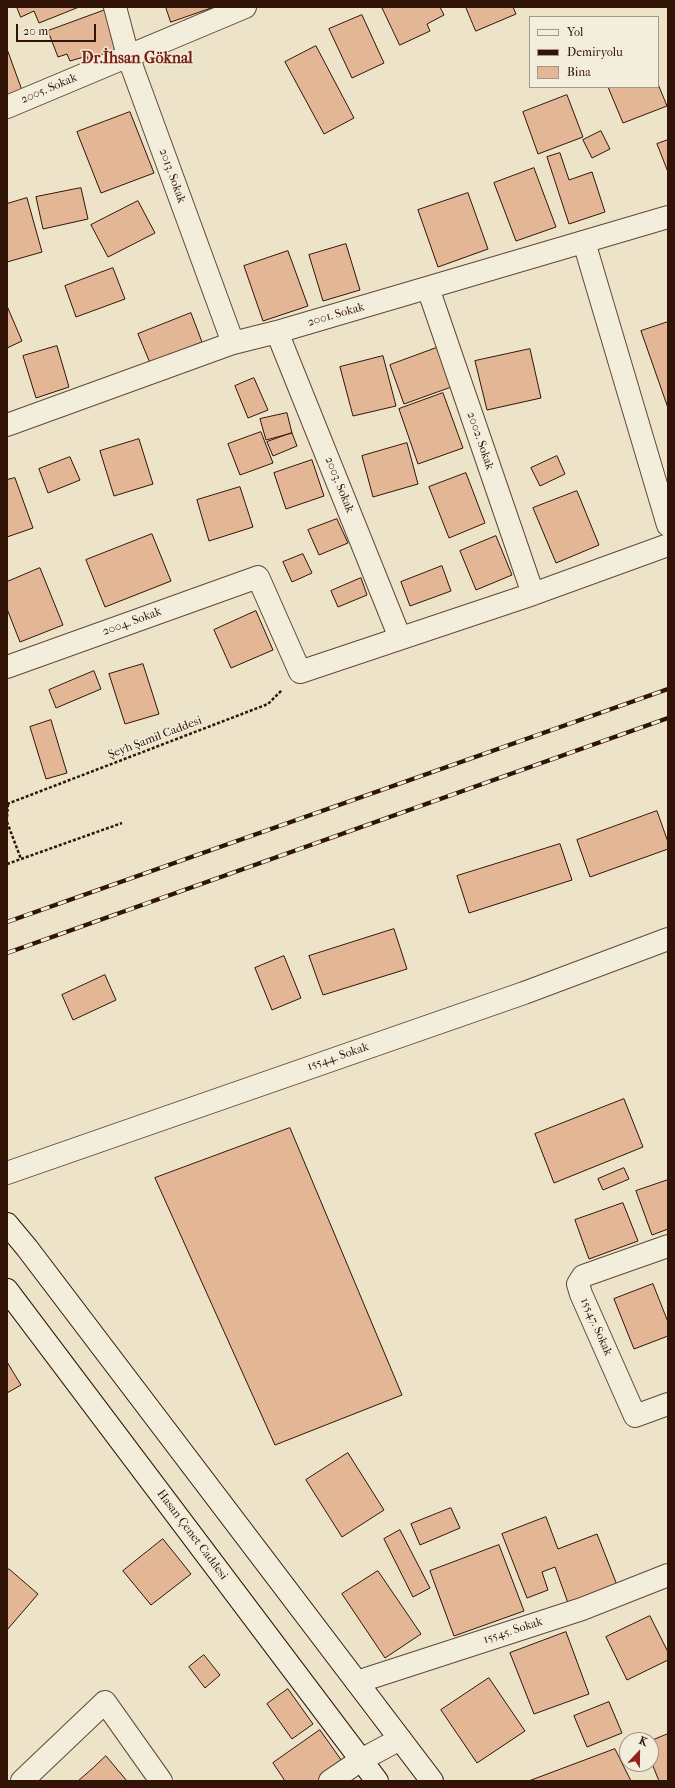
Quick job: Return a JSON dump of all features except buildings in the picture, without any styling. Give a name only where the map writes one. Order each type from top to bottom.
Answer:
[{"type":"street","name":"2013. Sokak","points":[[115,7],[128,56],[233,343]]},
{"type":"street","name":"2005. Sokak","points":[[7,107],[245,7]]},
{"type":"street","name":"2001. Sokak","points":[[7,424],[233,343],[277,332],[668,217]]},
{"type":"street","points":[[584,242],[668,525]]},
{"type":"street","name":"2002. Sokak","points":[[428,288],[532,594]]},
{"type":"street","name":"2003. Sokak","points":[[277,332],[400,638]]},
{"type":"street","points":[[300,672],[532,594],[668,544]]},
{"type":"street","name":"2004. Sokak","points":[[7,667],[258,577],[300,672]]},
{"type":"street","name":"15544. Sokak","points":[[7,1173],[524,993],[668,939]]},
{"type":"street","points":[[7,1224],[27,1248],[432,1781]]},
{"type":"street","name":"15547. Sokak","points":[[668,1246],[584,1276],[578,1284],[581,1294],[635,1416],[668,1404]]},
{"type":"street","name":"Hasan Çenet Caddesi","points":[[7,1290],[377,1781]]},
{"type":"street","name":"15545. Sokak","points":[[357,1682],[582,1609],[668,1575]]},
{"type":"street","points":[[22,1781],[105,1702],[161,1781]]},
{"type":"street","points":[[330,1781],[361,1760],[400,1739]]},
{"type":"path","name":"Şeyh Şamil Caddesi","points":[[8,804],[268,704],[300,672]]},
{"type":"path","points":[[7,817],[8,804]]},
{"type":"path","points":[[7,822],[21,859]]},
{"type":"path","points":[[7,864],[122,823]]},
{"type":"railway","points":[[7,922],[668,689]]},
{"type":"railway","points":[[7,953],[668,718]]},
{"type":"district","name":"Dr.İhsan Göknal","points":[[137,59]]}]
